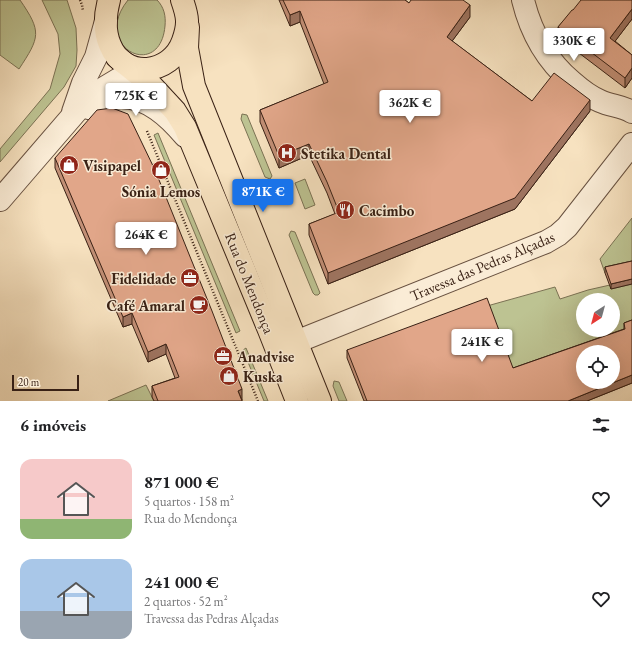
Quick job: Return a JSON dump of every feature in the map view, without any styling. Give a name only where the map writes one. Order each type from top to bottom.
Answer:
[{"type":"main road","points":[[107,8],[107,36],[110,46],[117,57],[125,63],[142,71],[150,84],[175,111],[194,146]]},
{"type":"main road","points":[[142,71],[160,66],[174,56],[181,48],[187,11]]},
{"type":"main road","name":"Rua do Mendonça","points":[[187,11],[187,48],[194,86],[320,401]]},
{"type":"main road","name":"Rua do Mendonça","points":[[194,146],[270,330],[297,401]]},
{"type":"street","points":[[523,0],[532,30],[538,43],[560,72],[580,89],[600,101],[632,112]]},
{"type":"street","points":[[71,119],[83,83],[96,57],[107,8]]},
{"type":"street","points":[[0,200],[81,106],[99,91],[119,79],[142,71]]},
{"type":"street","name":"Rua do Mendonça","points":[[71,119],[90,107],[107,99],[121,97],[141,101],[152,106],[174,123],[194,146]]},
{"type":"street","name":"Travessa das Pedras Alçadas","points":[[296,342],[546,242],[558,235],[567,227],[632,144]]},
{"type":"path","points":[[150,136],[258,401]]},
{"type":"green space","points":[[0,0],[20,0],[35,27],[36,34],[34,42],[19,69],[0,55]]},
{"type":"green space","points":[[42,0],[67,0],[76,28],[76,66],[64,87],[0,162],[0,149],[50,89],[60,54],[58,34]]},
{"type":"green space","points":[[128,0],[157,0],[163,9],[165,15],[165,26],[160,43],[152,52],[141,55],[130,52],[122,44],[117,32],[118,17]]},
{"type":"green space","points":[[242,114],[247,115],[272,176],[270,179],[265,177],[241,119]]},
{"type":"green space","points":[[158,133],[240,331],[236,333],[154,135]]},
{"type":"green space","points":[[305,179],[315,205],[305,209],[295,183]]},
{"type":"green space","points":[[632,218],[632,267],[605,273],[600,259]]},
{"type":"green space","points":[[291,231],[295,232],[320,293],[318,295],[313,293],[289,235]]},
{"type":"green space","points":[[632,284],[632,327],[620,333],[620,293],[579,293],[610,285],[611,289]]},
{"type":"green space","points":[[555,287],[560,299],[576,294],[576,337],[611,337],[595,345],[576,345],[576,354],[511,380],[487,306]]},
{"type":"green space","points":[[246,348],[268,401],[264,401],[243,350]]},
{"type":"green space","points":[[334,381],[339,382],[347,401],[339,401],[333,386]]},
{"type":"green space","points":[[146,385],[154,401],[108,401]]},
{"type":"building","points":[[283,0],[405,0],[409,3],[411,0],[463,0],[470,5],[447,37],[532,101],[554,73],[590,100],[515,198],[328,273],[309,224],[339,212],[327,182],[309,144],[279,156],[260,110],[328,82],[300,11],[290,15]]},
{"type":"building","points":[[581,0],[632,0],[632,9],[610,38],[632,55],[632,68],[625,78],[558,27]]},
{"type":"building","points":[[112,108],[128,114],[155,170],[242,389],[238,391],[242,401],[158,401],[152,386],[179,377],[166,344],[148,352],[132,313],[123,317],[55,158],[97,110]]},
{"type":"building","points":[[632,261],[632,279],[611,284],[605,267]]},
{"type":"building","points":[[487,298],[513,368],[576,346],[576,389],[598,389],[568,401],[367,401],[347,350]]},
{"type":"building","points":[[632,320],[632,375],[620,380],[620,345],[579,345],[602,337],[620,337],[620,331],[625,329],[624,323]]},
{"type":"place","name":"Stetika Dental","points":[[287,153]]},
{"type":"place","name":"Visipapel","points":[[69,165]]},
{"type":"place","name":"Sónia Lemos","points":[[161,170]]},
{"type":"place","name":"Cacimbo","points":[[345,210]]},
{"type":"place","name":"Fidelidade","points":[[190,278]]},
{"type":"place","name":"Café Amaral","points":[[199,305]]},
{"type":"place","name":"Anadvise","points":[[223,356]]},
{"type":"place","name":"Kuska","points":[[229,376]]}]
